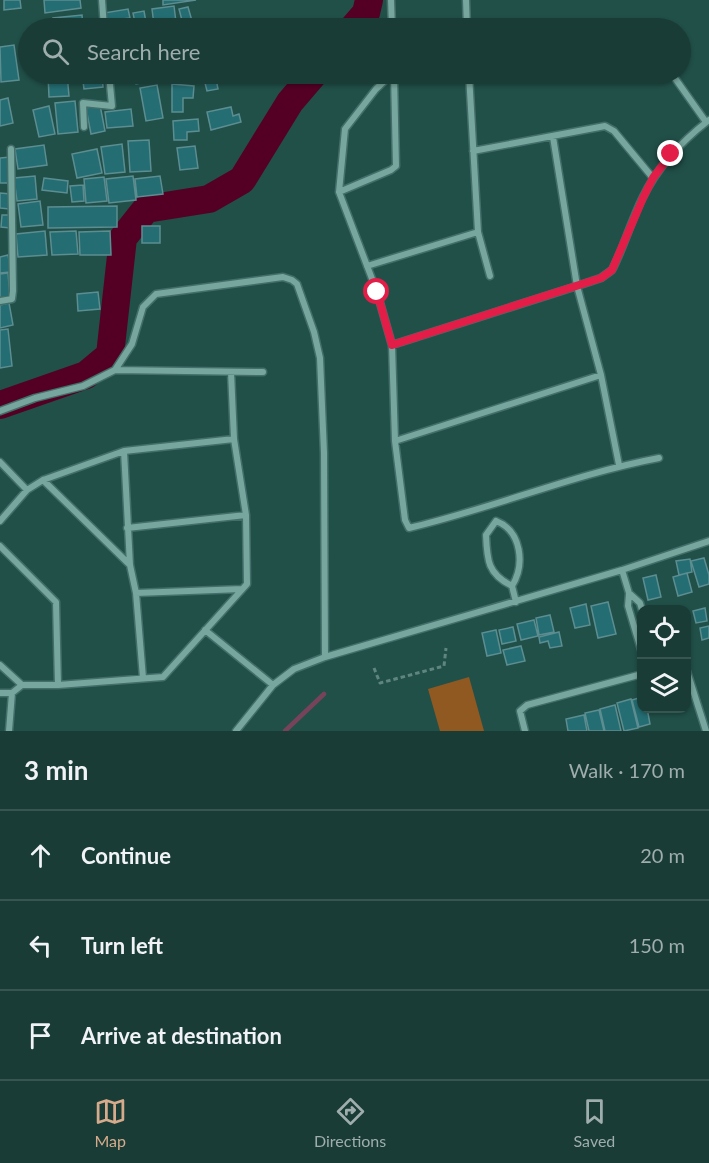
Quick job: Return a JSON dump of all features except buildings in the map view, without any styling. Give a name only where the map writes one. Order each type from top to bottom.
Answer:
[{"type":"street","points":[[102,0],[103,18]]},
{"type":"street","points":[[391,0],[392,18]]},
{"type":"street","points":[[466,0],[467,18]]},
{"type":"street","points":[[84,127],[83,103],[112,106],[110,84]]},
{"type":"street","points":[[382,84],[345,129],[339,192],[382,309],[392,345],[395,441],[405,520],[409,528],[492,506],[618,465],[659,458]]},
{"type":"street","points":[[339,192],[392,170],[396,166],[393,84]]},
{"type":"street","points":[[470,84],[478,232],[490,276]]},
{"type":"street","points":[[392,345],[601,278],[612,270],[653,178],[671,154],[708,121],[680,84]]},
{"type":"street","points":[[473,151],[605,126],[610,128],[653,178]]},
{"type":"street","points":[[553,137],[577,286],[602,375],[618,465]]},
{"type":"street","points":[[0,301],[12,299],[13,291],[12,149]]},
{"type":"street","points":[[367,266],[478,232]]},
{"type":"street","points":[[0,411],[35,398],[83,386],[114,370],[132,344],[142,306],[156,294],[283,277],[292,280],[297,284],[314,332],[320,358],[324,453],[326,657]]},
{"type":"street","points":[[114,370],[263,372]]},
{"type":"street","points":[[0,693],[12,693],[22,685],[58,685],[163,677],[247,584],[246,514],[234,439],[231,372]]},
{"type":"street","points":[[395,441],[602,375]]},
{"type":"street","points":[[0,521],[27,490],[43,480],[124,451],[234,439]]},
{"type":"street","points":[[124,451],[129,565],[136,593],[143,678]]},
{"type":"street","points":[[0,462],[27,490]]},
{"type":"street","points":[[43,480],[129,565]]},
{"type":"street","points":[[492,506],[496,521]]},
{"type":"street","points":[[127,528],[246,514]]},
{"type":"street","points":[[496,521],[486,535],[489,560],[499,579],[512,586],[516,602]]},
{"type":"street","points":[[496,521],[504,524],[518,545],[520,566],[518,577],[512,586]]},
{"type":"street","points":[[236,731],[273,685],[294,669],[326,657],[622,570],[709,541]]},
{"type":"street","points":[[0,546],[56,602],[58,685]]},
{"type":"street","points":[[622,570],[629,593],[628,606],[637,636]]},
{"type":"street","points":[[136,593],[242,589]]},
{"type":"street","points":[[629,593],[641,605]]},
{"type":"street","points":[[205,630],[273,685]]},
{"type":"street","points":[[0,665],[22,685]]},
{"type":"street","points":[[525,731],[520,711],[527,705],[637,675]]},
{"type":"street","points":[[691,682],[705,731]]},
{"type":"street","points":[[9,731],[12,693]]},
{"type":"path","points":[[374,668],[380,683],[444,666],[447,648]]},
{"type":"shaded area","points":[[469,677],[484,731],[440,731],[428,689]]},
{"type":"waterway","points":[[362,18],[366,13],[369,0]]},
{"type":"waterway","points":[[0,405],[86,375],[110,355],[123,238],[146,209],[209,199],[242,180],[290,102],[305,84]]},
{"type":"waterway","points":[[285,731],[324,694]]},
{"type":"route","points":[[377,292],[392,345],[601,278],[612,270],[653,178],[671,154]]}]
